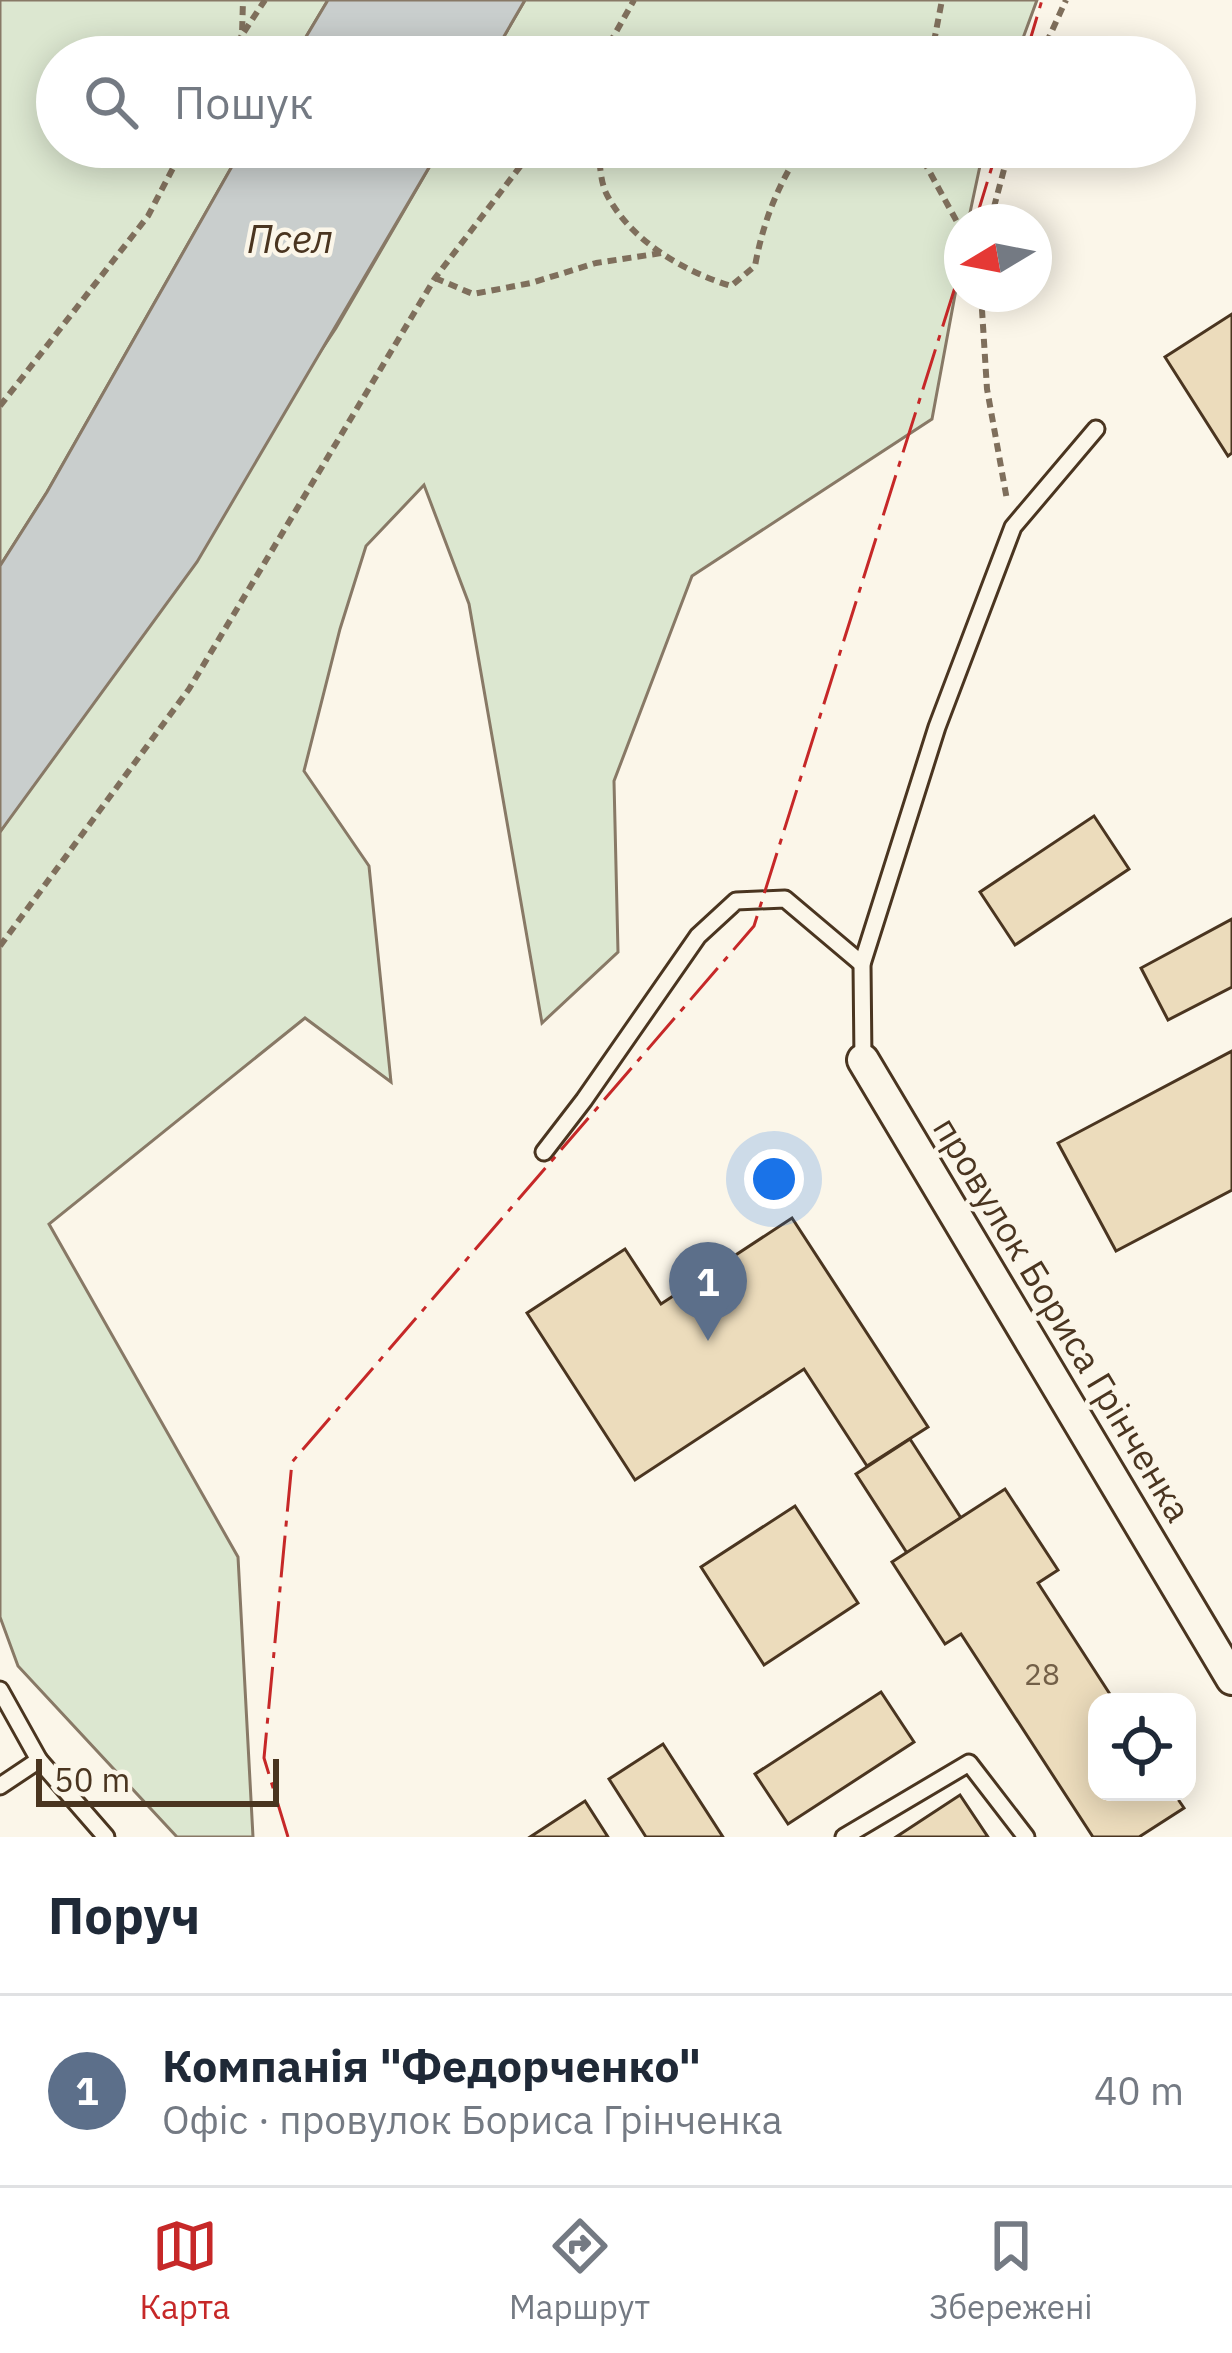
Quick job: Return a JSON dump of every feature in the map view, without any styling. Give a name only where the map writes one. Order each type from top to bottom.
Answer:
[{"type":"street","name":"провулок Бориса Грінченка","points":[[863,1060],[1232,1679]]},
{"type":"lane","points":[[863,1060],[862,964],[937,728],[1012,527],[1096,429]]},
{"type":"lane","points":[[544,1152],[698,936],[736,901],[785,899],[862,964]]},
{"type":"lane","points":[[0,1690],[39,1760],[106,1837]]},
{"type":"lane","points":[[0,1786],[39,1760]]},
{"type":"lane","points":[[844,1837],[969,1763],[1026,1837]]},
{"type":"path","points":[[242,35],[243,0]]},
{"type":"path","points":[[242,35],[265,0]]},
{"type":"path","points":[[614,36],[634,0]]},
{"type":"path","points":[[935,36],[942,0]]},
{"type":"path","points":[[1050,36],[1066,0]]},
{"type":"path","points":[[0,406],[148,216],[173,168]]},
{"type":"path","points":[[0,946],[189,689],[435,278],[519,168]]},
{"type":"path","points":[[601,168],[604,191],[626,222],[662,253],[700,276],[731,286],[755,266],[762,229],[790,168]]},
{"type":"path","points":[[928,168],[947,204]]},
{"type":"path","points":[[995,204],[1004,168]]},
{"type":"path","points":[[435,278],[473,294],[596,263],[662,253]]},
{"type":"path","points":[[982,312],[987,389],[1012,527]]},
{"type":"green space","points":[[0,0],[328,0],[307,36],[36,36],[36,168],[231,168],[0,566]]},
{"type":"green space","points":[[525,0],[1037,0],[1024,36],[504,36]]},
{"type":"green space","points":[[429,168],[980,168],[972,204],[944,204],[944,312],[952,312],[932,419],[692,576],[614,781],[618,952],[542,1023],[469,604],[424,485],[366,546],[304,771],[369,866],[391,1082],[305,1018],[49,1224],[238,1557],[253,1837],[177,1837],[18,1666],[0,1617],[0,832],[336,328]]},
{"type":"water","points":[[328,0],[525,0],[504,36],[307,36]]},
{"type":"water","name":"Псел","points":[[231,168],[429,168],[197,562],[0,832],[0,566]]},
{"type":"building","points":[[1232,314],[1232,453],[1228,456],[1165,357]]},
{"type":"building","points":[[1094,816],[1129,869],[1015,945],[980,892]]},
{"type":"building","points":[[1232,919],[1232,987],[1168,1020],[1141,968]]},
{"type":"building","points":[[1232,1051],[1232,1190],[1116,1251],[1058,1143]]},
{"type":"building","points":[[792,1218],[928,1427],[867,1466],[804,1369],[635,1480],[527,1313],[625,1249],[661,1304]]},
{"type":"building","points":[[910,1439],[961,1518],[907,1553],[856,1474]]},
{"type":"building","points":[[1005,1489],[1058,1570],[1038,1583],[1109,1693],[1088,1693],[1088,1801],[1179,1801],[1184,1808],[1139,1837],[1093,1837],[961,1634],[945,1644],[892,1562]]},
{"type":"building","points":[[795,1506],[858,1603],[764,1665],[701,1567]]},
{"type":"building","points":[[881,1692],[914,1742],[788,1824],[755,1774]]},
{"type":"building","points":[[663,1744],[723,1837],[646,1837],[609,1779]]},
{"type":"building","points":[[960,1795],[988,1837],[896,1837]]},
{"type":"building","points":[[585,1801],[608,1837],[530,1837]]},
{"type":"power","points":[[1031,36],[1042,0]]},
{"type":"power","points":[[981,204],[992,168]]},
{"type":"power","points":[[288,1837],[264,1758],[292,1462],[754,926],[947,312]]},
{"type":"place","name":"Компанія \"Федорченко\"","points":[[708,1341]]}]
